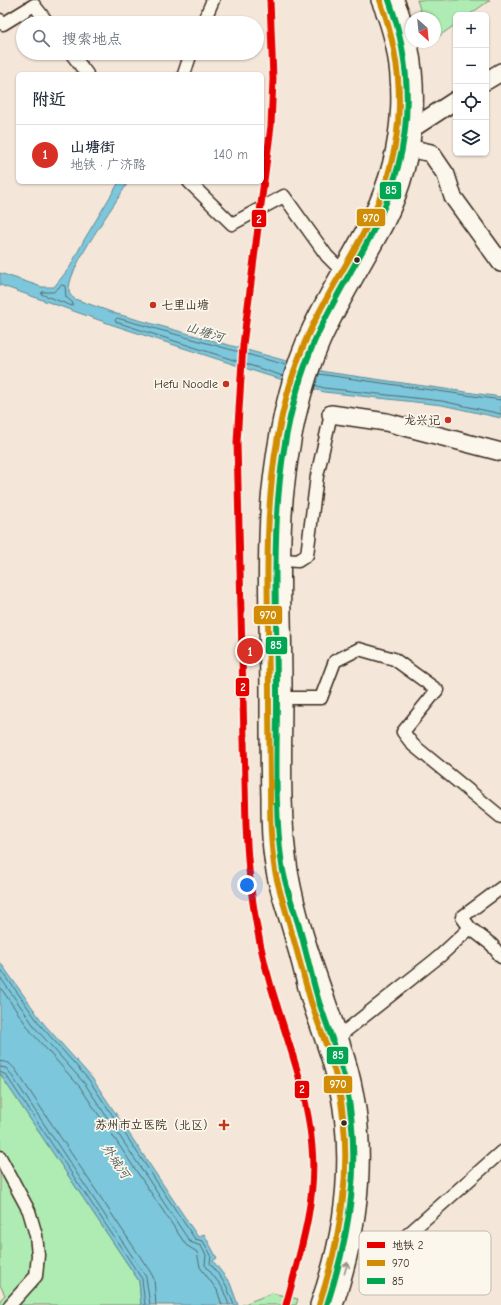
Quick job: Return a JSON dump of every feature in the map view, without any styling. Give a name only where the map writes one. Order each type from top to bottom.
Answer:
[{"type":"main road","points":[[380,0],[391,30],[397,59],[400,92],[406,127]]},
{"type":"main road","points":[[334,1305],[346,1268],[352,1242],[360,1184],[360,1136],[354,1092],[299,914],[288,863],[285,834],[282,560],[277,503],[275,452],[290,387],[306,340],[387,218],[400,182],[403,146],[414,92],[411,57],[405,26],[395,0]]},
{"type":"main road","points":[[489,80],[501,72]]},
{"type":"main road","points":[[406,127],[453,102]]},
{"type":"main road","points":[[403,146],[431,154],[446,174],[453,197],[501,263]]},
{"type":"main road","points":[[332,302],[342,271],[376,207],[387,178],[403,146]]},
{"type":"main road","points":[[331,414],[386,422],[435,433],[501,452]]},
{"type":"main road","points":[[277,503],[268,560],[269,758],[273,858],[280,896],[288,917],[310,997],[336,1078],[343,1114],[346,1143],[346,1183],[342,1212],[335,1252],[319,1305]]},
{"type":"street","points":[[206,16],[213,0]]},
{"type":"street","points":[[0,20],[2,24],[34,5],[43,16]]},
{"type":"street","points":[[76,60],[85,72]]},
{"type":"street","points":[[185,72],[189,60]]},
{"type":"street","points":[[191,184],[232,224],[284,196],[327,256],[342,271]]},
{"type":"street","points":[[282,560],[298,561],[307,555],[317,476],[331,414]]},
{"type":"street","points":[[283,698],[321,698],[335,661],[359,649],[394,659],[437,690],[404,732],[413,745],[501,816]]},
{"type":"street","points":[[501,888],[462,917],[470,928],[492,945],[501,958]]},
{"type":"street","points":[[338,1037],[434,961],[470,928]]},
{"type":"street","points":[[412,1231],[501,1152]]},
{"type":"street","points":[[0,1157],[29,1211],[36,1235],[38,1254],[36,1276],[10,1305]]},
{"type":"street","points":[[352,1242],[359,1244]]},
{"type":"green space","points":[[417,0],[490,0],[473,12],[453,12],[453,26],[441,35],[441,12],[421,12]]},
{"type":"green space","points":[[0,1074],[139,1281],[141,1305],[0,1305],[0,1300],[5,1295],[0,1285]]},
{"type":"green space","points":[[272,1293],[298,1299],[296,1305],[242,1305]]},
{"type":"water","points":[[118,184],[127,184],[84,251],[71,278],[69,293],[75,299],[117,314],[326,372],[501,397],[501,418],[442,405],[324,392],[263,374],[113,325],[0,285],[0,273],[42,287],[54,287],[70,267],[84,240]]},
{"type":"water","name":"外城河","points":[[0,962],[44,1024],[92,1078],[198,1237],[204,1234],[217,1258],[213,1261],[230,1283],[238,1305],[141,1305],[139,1281],[0,1074]]},
{"type":"metro line","name":"2","points":[[264,181],[271,126],[273,79],[270,0]]},
{"type":"metro line","name":"2","points":[[264,184],[243,345],[237,442],[248,865],[260,944],[270,983],[296,1065],[306,1105],[312,1147],[313,1167],[310,1207],[302,1246],[286,1305]]},
{"type":"transit line","name":"970","points":[[319,1305],[334,1251],[339,1224],[345,1169],[345,1141],[343,1113],[338,1085],[311,1002],[275,871],[270,806],[267,573],[270,500],[277,439],[291,380],[312,326],[356,248],[372,216],[383,189],[397,136],[399,109],[395,55],[389,28],[380,0]]},
{"type":"transit line","name":"85","points":[[327,1305],[342,1251],[347,1224],[353,1169],[353,1141],[351,1113],[346,1085],[313,982],[301,933],[283,872],[279,844],[276,780],[277,696],[275,573],[278,500],[282,460],[294,400],[300,380],[320,328],[371,235],[385,206],[395,177],[402,148],[406,119],[407,90],[404,60],[398,30],[389,0]]},
{"type":"place","name":"七里山塘","points":[[153,305]]},
{"type":"place","name":"Hefu Noodle","points":[[226,384]]},
{"type":"place","name":"龙兴记","points":[[448,420]]},
{"type":"place","name":"山塘街","points":[[250,651]]},
{"type":"place","name":"苏州市立医院（北区）","points":[[224,1125]]},
{"type":"water label","name":"山塘河","points":[[205,332]]}]
